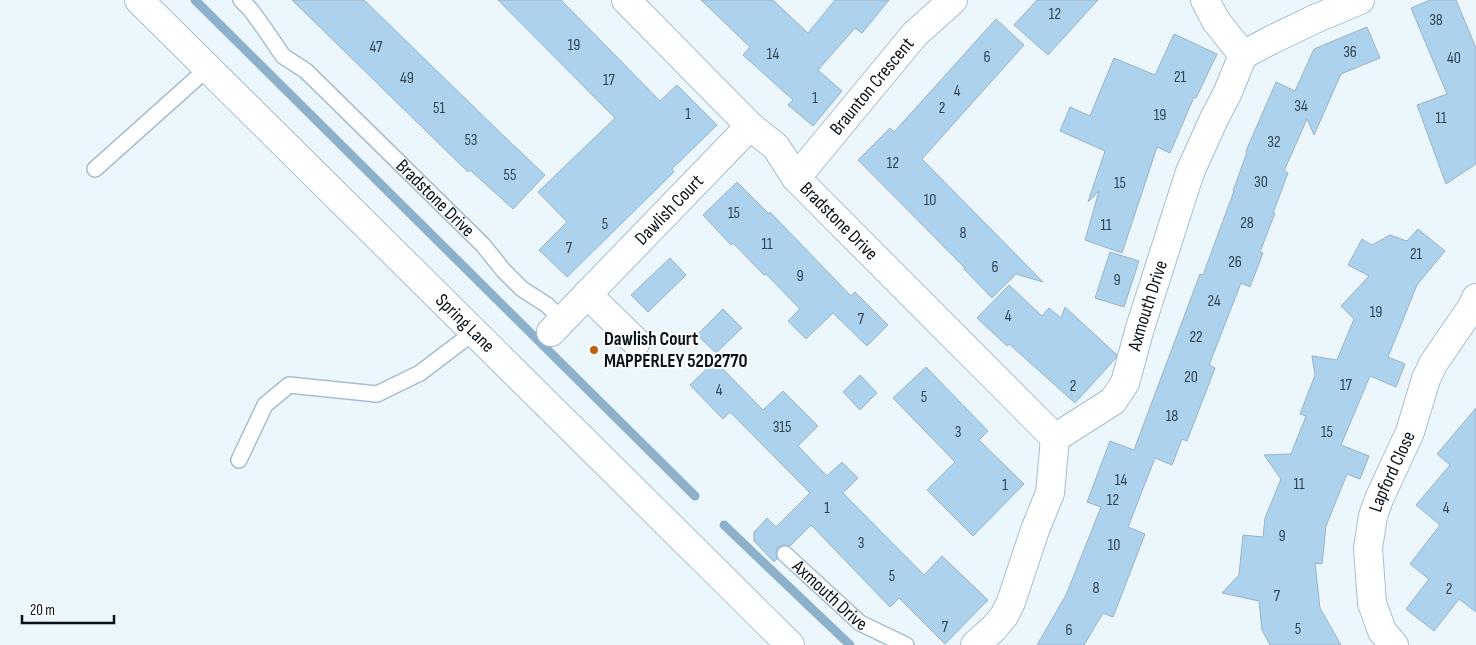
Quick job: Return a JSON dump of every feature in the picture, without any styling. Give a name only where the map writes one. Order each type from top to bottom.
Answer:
[{"type":"street","name":"Spring Lane","points":[[139,0],[790,645]]},
{"type":"street","name":"Bradstone Drive","points":[[626,0],[750,126],[776,148],[796,178],[1055,438]]},
{"type":"street","name":"Braunton Crescent","points":[[796,178],[915,34],[953,0]]},
{"type":"street","points":[[1206,0],[1216,21],[1243,56],[1271,40],[1360,0]]},
{"type":"street","name":"Axmouth Drive","points":[[1055,438],[1113,401],[1124,383],[1190,172],[1243,56]]},
{"type":"street","name":"Dawlish Court","points":[[556,326],[750,126]]},
{"type":"street","points":[[587,294],[636,342]]},
{"type":"street","name":"Lapford Close","points":[[1394,645],[1382,631],[1372,603],[1368,548],[1374,516],[1379,499],[1410,432],[1426,379],[1433,364],[1475,305]]},
{"type":"street","points":[[975,645],[994,628],[1004,616],[1011,602],[1035,530],[1050,493],[1055,438]]},
{"type":"lane","name":"Bradstone Drive","points":[[241,0],[250,9],[283,56],[306,71],[352,116],[483,245],[522,290],[547,305],[556,326]]},
{"type":"lane","points":[[95,169],[208,68]]},
{"type":"lane","points":[[239,460],[265,405],[289,385],[377,394],[420,372],[474,332]]},
{"type":"lane","name":"Axmouth Drive","points":[[785,554],[860,623],[906,645]]},
{"type":"building","points":[[292,0],[364,0],[545,175],[513,209],[470,170],[468,172]]},
{"type":"building","points":[[498,0],[561,0],[660,101],[677,85],[717,125],[672,169],[674,172],[567,277],[539,250],[567,222],[538,192],[615,118]]},
{"type":"building","points":[[701,0],[773,0],[808,33],[835,0],[889,0],[862,33],[855,28],[818,70],[842,91],[813,126],[788,105],[793,100],[743,55],[750,47]]},
{"type":"building","points":[[1037,0],[1098,0],[1048,55],[1014,25]]},
{"type":"building","points":[[1430,0],[1456,0],[1476,48],[1476,164],[1446,184],[1417,105],[1447,94],[1411,8]]},
{"type":"building","points":[[996,19],[1024,45],[922,159],[1043,282],[1016,274],[992,298],[965,268],[858,160],[890,128],[894,132]]},
{"type":"building","points":[[1367,27],[1380,58],[1341,74],[1314,135],[1307,119],[1284,171],[1288,173],[1260,252],[1263,253],[1250,287],[1241,283],[1209,365],[1215,368],[1187,441],[1182,439],[1172,465],[1155,458],[1128,527],[1145,534],[1113,617],[1103,613],[1084,645],[1037,645],[1066,595],[1101,507],[1087,502],[1110,441],[1134,450],[1200,274],[1203,275],[1234,191],[1246,151],[1276,82],[1295,91],[1314,49]]},
{"type":"building","points":[[1174,34],[1217,54],[1196,98],[1194,97],[1170,153],[1157,147],[1122,253],[1085,240],[1099,191],[1088,202],[1105,151],[1060,131],[1070,107],[1090,116],[1114,58],[1155,75]]},
{"type":"building","points":[[737,182],[769,214],[770,212],[851,296],[855,292],[888,325],[867,346],[833,313],[806,339],[788,321],[800,309],[733,243],[731,245],[703,215]]},
{"type":"building","points":[[1418,229],[1445,251],[1417,285],[1388,357],[1405,364],[1396,387],[1370,376],[1341,445],[1369,456],[1360,479],[1347,474],[1326,526],[1322,564],[1315,563],[1320,608],[1341,645],[1270,645],[1262,630],[1259,601],[1222,593],[1239,575],[1243,535],[1263,537],[1265,518],[1281,479],[1264,455],[1291,454],[1306,416],[1300,414],[1315,375],[1312,356],[1337,360],[1354,319],[1341,306],[1369,276],[1348,265],[1362,239],[1372,245],[1390,235],[1407,241]]},
{"type":"building","points":[[1110,252],[1139,261],[1124,307],[1095,298]]},
{"type":"building","points":[[670,258],[686,275],[648,312],[631,295]]},
{"type":"building","points":[[1009,285],[1042,316],[1049,308],[1061,318],[1065,307],[1117,355],[1075,403],[977,318]]},
{"type":"building","points":[[723,309],[742,328],[716,353],[697,335]]},
{"type":"building","points":[[715,361],[763,410],[783,391],[818,426],[798,446],[827,476],[842,462],[858,478],[843,493],[924,575],[942,556],[988,600],[945,644],[899,598],[890,607],[811,525],[790,546],[783,545],[778,547],[776,552],[777,559],[774,562],[754,541],[754,532],[767,518],[776,527],[810,493],[730,412],[723,419],[690,385]]},
{"type":"building","points":[[926,367],[988,431],[979,440],[1024,484],[973,536],[927,490],[955,462],[893,398]]},
{"type":"building","points":[[860,375],[877,393],[860,410],[843,392]]},
{"type":"building","points":[[1476,408],[1476,612],[1459,599],[1434,631],[1406,609],[1429,579],[1410,564],[1440,525],[1416,505],[1450,465],[1437,454]]},
{"type":"waterway","points":[[195,0],[695,496]]},
{"type":"waterway","points":[[724,525],[850,645]]},
{"type":"place","name":"Dawlish Court MAPPERLEY 52D2770","points":[[594,350]]}]
